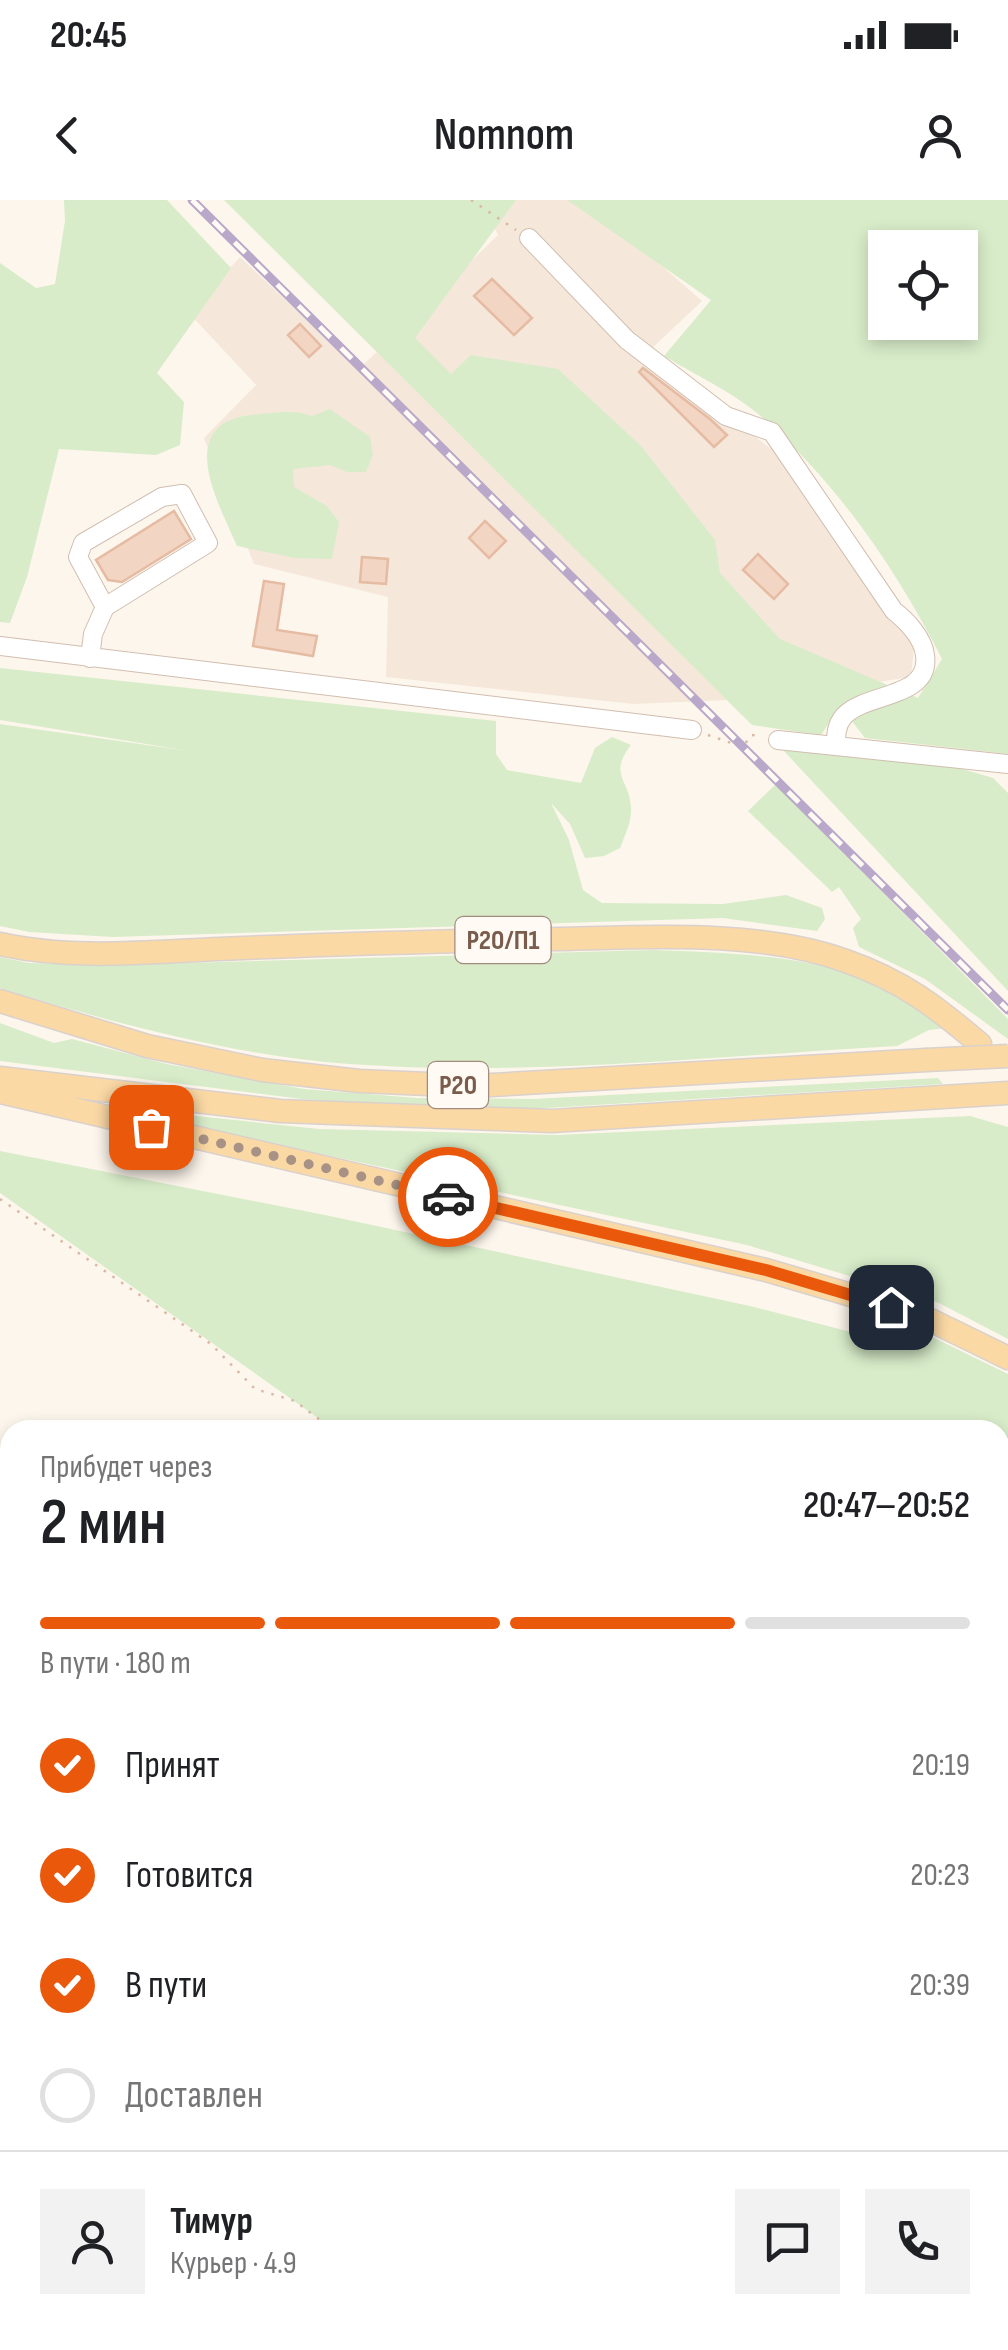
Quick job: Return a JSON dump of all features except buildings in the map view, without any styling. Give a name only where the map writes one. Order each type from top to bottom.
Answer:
[{"type":"main road","name":"Р20/П1","points":[[0,944],[30,950],[114,954],[534,939],[654,937],[757,942],[844,960],[919,993],[980,1044]]},
{"type":"main road","name":"Р20","points":[[0,1001],[147,1046],[262,1070],[359,1081],[474,1086],[1008,1056]]},
{"type":"main road","name":"Р20","points":[[0,1078],[280,1112],[441,1120],[552,1121],[1008,1093]]},
{"type":"main road","points":[[0,1092],[766,1270],[922,1316],[1008,1358]]},
{"type":"street","points":[[529,238],[627,340],[726,416],[772,432],[894,611],[908,622],[925,649],[926,669],[918,682],[845,714],[836,730],[836,746]]},
{"type":"street","points":[[90,658],[93,634],[105,607],[208,544],[182,494],[162,497],[83,542],[78,557],[105,607]]},
{"type":"street","points":[[0,646],[692,730]]},
{"type":"street","points":[[778,740],[1008,764]]},
{"type":"path","points":[[472,200],[529,238]]},
{"type":"path","points":[[692,730],[743,747],[751,735],[778,740]]},
{"type":"path","points":[[0,1198],[211,1344],[255,1389],[295,1402],[319,1420]]},
{"type":"shaded area","points":[[481,200],[587,200],[702,301],[648,352],[780,456],[914,646],[911,677],[775,698],[633,704],[386,677],[388,597],[254,564],[204,438],[256,385],[189,313],[240,257],[359,369],[498,235]]},
{"type":"green space","points":[[64,200],[167,200],[231,268],[157,373],[184,402],[180,445],[156,455],[59,449],[27,577],[10,623],[0,622],[0,263],[36,288],[55,284],[65,221]]},
{"type":"green space","points":[[224,200],[516,200],[415,338],[451,374],[471,355],[558,369],[641,446],[715,540],[720,573],[780,639],[918,698],[942,659],[905,592],[862,527],[812,467],[757,413],[664,356],[711,300],[567,200],[1008,200],[1008,754],[865,738],[840,706],[821,735],[752,725]]},
{"type":"green space","points":[[330,409],[370,437],[373,455],[366,472],[347,472],[330,465],[293,469],[294,487],[327,506],[339,522],[332,559],[295,558],[237,546],[208,468],[213,433],[227,421],[251,415],[289,412],[312,416]]},
{"type":"green space","points":[[0,668],[496,721],[496,754],[507,770],[581,783],[595,748],[612,737],[631,745],[620,770],[631,812],[620,848],[604,856],[585,858],[570,824],[551,803],[569,840],[583,890],[602,903],[723,904],[786,895],[822,908],[825,919],[817,931],[723,918],[113,937],[29,932],[0,926],[0,724],[189,751],[0,720]]},
{"type":"green space","points":[[782,749],[959,768],[993,778],[1008,793],[1008,991]]},
{"type":"green space","points":[[776,784],[1008,1019],[1008,1039],[925,979],[859,947],[853,928],[861,919],[839,887],[832,892],[748,811]]},
{"type":"green space","points":[[652,950],[751,955],[849,973],[911,998],[946,1028],[929,1030],[897,1046],[623,1064],[417,1067],[305,1060],[217,1045],[129,1025],[0,988],[0,957],[29,963],[114,965]]},
{"type":"green space","points":[[0,1023],[54,1043],[72,1039],[167,1064],[304,1089],[417,1098],[532,1099],[938,1078],[943,1084],[531,1109],[415,1107],[302,1099],[0,1061]]},
{"type":"green space","points":[[92,1105],[319,1129],[557,1135],[970,1116],[1008,1127],[1008,1339],[939,1303],[747,1245]]},
{"type":"green space","points":[[0,1151],[325,1215],[750,1306],[847,1331],[916,1329],[1008,1374],[1008,1420],[321,1420],[0,1193]]},
{"type":"railway","points":[[192,200],[1008,1010]]},
{"type":"way so far","points":[[151,1127],[448,1197]]},
{"type":"route","points":[[448,1197],[766,1270],[891,1307]]}]
